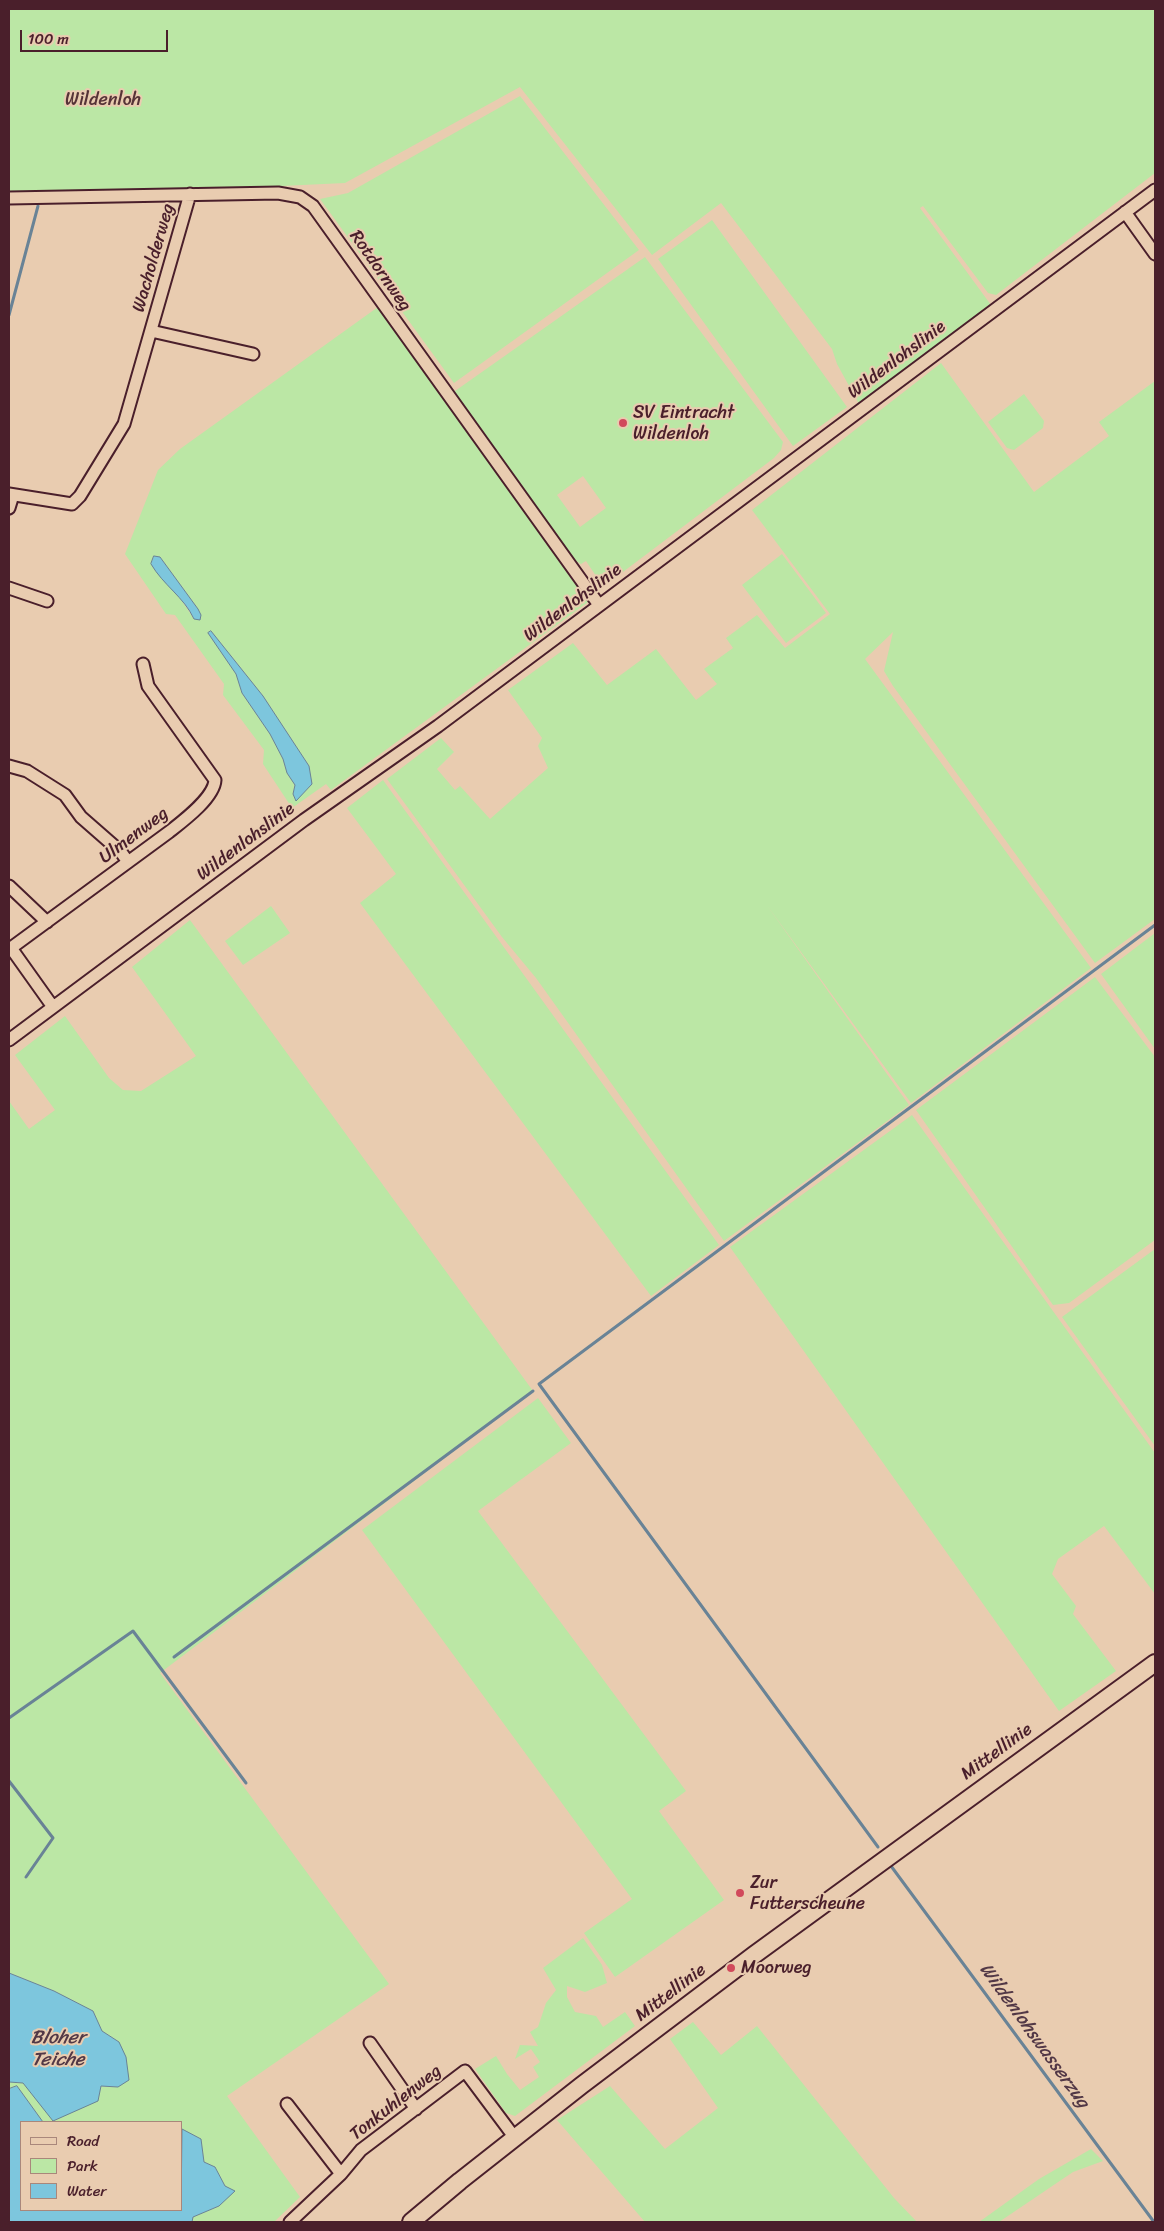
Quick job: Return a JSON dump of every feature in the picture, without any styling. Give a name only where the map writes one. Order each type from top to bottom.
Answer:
[{"type":"street","name":"Wildenlohslinie","points":[[9,1040],[1155,190]]},
{"type":"street","name":"Rotdornweg","points":[[9,198],[278,193],[300,197],[313,206],[598,605]]},
{"type":"street","name":"Wacholderweg","points":[[11,494],[72,504],[80,496],[124,424],[190,194]]},
{"type":"street","points":[[1126,212],[1155,254]]},
{"type":"street","name":"Wacholderweg","points":[[151,331],[253,354]]},
{"type":"street","points":[[9,508],[11,494]]},
{"type":"street","points":[[9,588],[47,601]]},
{"type":"street","name":"Ulmenweg","points":[[52,1008],[10,949],[190,816],[214,787],[215,780],[148,686],[143,664]]},
{"type":"street","points":[[9,766],[44,780],[65,795],[81,817],[121,852],[128,862]]},
{"type":"street","points":[[9,886],[47,922]]},
{"type":"street","name":"Mittellinie","points":[[411,2222],[515,2138],[754,1955],[1155,1662]]},
{"type":"street","points":[[370,2043],[416,2109]]},
{"type":"street","name":"Tonkuhlenweg","points":[[290,2222],[341,2174],[361,2150],[464,2071],[515,2138]]},
{"type":"street","points":[[287,2104],[341,2174]]},
{"type":"green space","name":"Wildenloh","points":[[9,9],[1155,9],[1155,173],[996,295],[988,293],[923,206],[920,208],[991,305],[859,404],[837,364],[832,349],[721,203],[652,255],[520,87],[345,183],[196,190],[9,192]]},
{"type":"green space","points":[[520,96],[639,250],[454,383],[320,199],[348,193]]},
{"type":"green space","points":[[712,220],[847,407],[793,446],[658,259]]},
{"type":"green space","name":"SV Eintracht Wildenloh","points":[[645,257],[783,442],[781,450],[774,458],[599,590],[593,585],[596,576],[586,561],[581,564],[574,560],[456,397],[455,391]],"holes":[[[583,476],[606,508],[580,527],[557,495]]]},
{"type":"green space","points":[[378,307],[588,602],[331,790],[326,784],[292,808],[263,764],[264,750],[223,695],[224,684],[175,615],[166,614],[125,554],[158,470],[180,449]],"holes":[[[160,557],[198,609],[201,615],[194,619],[176,592],[165,582]],[[211,631],[263,696],[309,766],[312,784],[296,800],[293,794],[295,785],[287,773],[283,759],[270,734],[242,693],[236,674],[208,633]]]},
{"type":"green space","points":[[941,363],[1034,492],[1109,436],[1099,422],[1155,381],[1155,919],[1095,963],[893,686],[884,671],[893,632],[865,659],[1091,968],[911,1103],[766,904],[909,1105],[724,1241],[536,978],[502,937],[387,779],[441,738],[454,752],[437,769],[455,790],[460,786],[490,819],[548,768],[538,746],[542,738],[508,690],[573,643],[607,685],[656,649],[696,700],[717,684],[704,669],[733,648],[726,638],[757,615],[785,648],[830,614],[752,510]]},
{"type":"green space","points":[[1024,394],[1044,421],[1043,428],[1014,450],[1007,448],[988,422]]},
{"type":"green space","points":[[782,554],[826,613],[786,643],[742,585]]},
{"type":"green space","points":[[383,780],[719,1245],[651,1296],[360,903],[396,874],[347,808]]},
{"type":"green space","points":[[271,906],[290,933],[243,965],[225,941]]},
{"type":"green space","points":[[190,920],[533,1391],[160,1673],[389,1984],[227,2096],[300,2197],[274,2222],[192,2222],[193,2217],[219,2206],[225,2186],[215,2167],[204,2162],[201,2139],[182,2130],[182,2121],[42,2121],[17,2086],[9,2089],[9,2082],[118,2087],[119,2042],[102,2031],[93,2011],[54,1991],[9,1973],[9,1101],[29,1129],[55,1110],[15,1055],[65,1016],[109,1078],[123,1090],[141,1091],[196,1056],[132,967]]},
{"type":"green space","points":[[1155,933],[1155,1049],[1101,974]]},
{"type":"green space","points":[[1095,977],[1155,1057],[1155,1240],[1069,1303],[1053,1305],[916,1110]]},
{"type":"green space","points":[[912,1115],[1155,1453],[1155,1594],[1104,1526],[1058,1559],[1052,1574],[1076,1606],[1073,1614],[1116,1671],[1059,1711],[730,1247]]},
{"type":"green space","points":[[1155,1249],[1155,1446],[1062,1317]]},
{"type":"green space","points":[[538,1398],[571,1443],[478,1511],[686,1791],[659,1811],[724,1900],[615,1977],[584,1933],[632,1899],[362,1530]]},
{"type":"green space","points":[[583,1938],[602,1965],[607,1983],[585,1992],[567,1986],[567,1997],[575,2012],[596,2016],[603,2027],[625,2012],[635,2026],[515,2116],[506,2113],[475,2069],[496,2056],[520,2090],[539,2077],[533,2067],[540,2062],[531,2049],[515,2059],[520,2045],[538,2046],[530,2032],[538,2027],[546,2003],[556,1990],[543,1968]]},
{"type":"green space","points":[[693,2022],[721,2055],[757,2026],[894,2198],[917,2222],[645,2222],[557,2120],[610,2086],[665,2149],[718,2108],[670,2039]]},
{"type":"green space","points":[[1091,2149],[1103,2161],[1073,2172],[999,2222],[979,2222],[1039,2179]]},
{"type":"water","points":[[154,556],[160,557],[198,609],[201,615],[200,620],[194,619],[185,604],[161,578],[151,564]]},
{"type":"water","points":[[211,631],[263,696],[309,766],[312,784],[296,801],[293,794],[295,785],[287,773],[283,759],[270,734],[242,693],[236,674],[208,633]]},
{"type":"water","name":"Bloher Teiche","points":[[9,1973],[54,1991],[93,2011],[102,2031],[119,2042],[126,2057],[129,2080],[118,2087],[101,2086],[98,2101],[53,2121],[23,2083],[9,2082]]},
{"type":"water","name":"Bloher Teiche","points":[[17,2086],[42,2121],[20,2121],[20,2211],[182,2211],[182,2129],[201,2139],[204,2162],[215,2167],[225,2186],[235,2191],[219,2206],[193,2217],[192,2222],[9,2222],[9,2089]]},
{"type":"waterway","name":"Wildenlohswasserzug","points":[[9,315],[38,206]]},
{"type":"waterway","points":[[878,1847],[539,1384],[1155,925]]},
{"type":"waterway","points":[[174,1657],[533,1391]]},
{"type":"waterway","points":[[9,1718],[133,1631],[246,1783]]},
{"type":"waterway","points":[[9,1781],[53,1838],[26,1877]]},
{"type":"waterway","name":"Wildenlohswasserzug","points":[[891,1866],[1154,2222]]},
{"type":"place","name":"SV Eintracht Wildenloh","points":[[623,423]]},
{"type":"place","name":"Zur Futterscheune","points":[[740,1893]]},
{"type":"place","name":"Moorweg","points":[[731,1968]]}]
